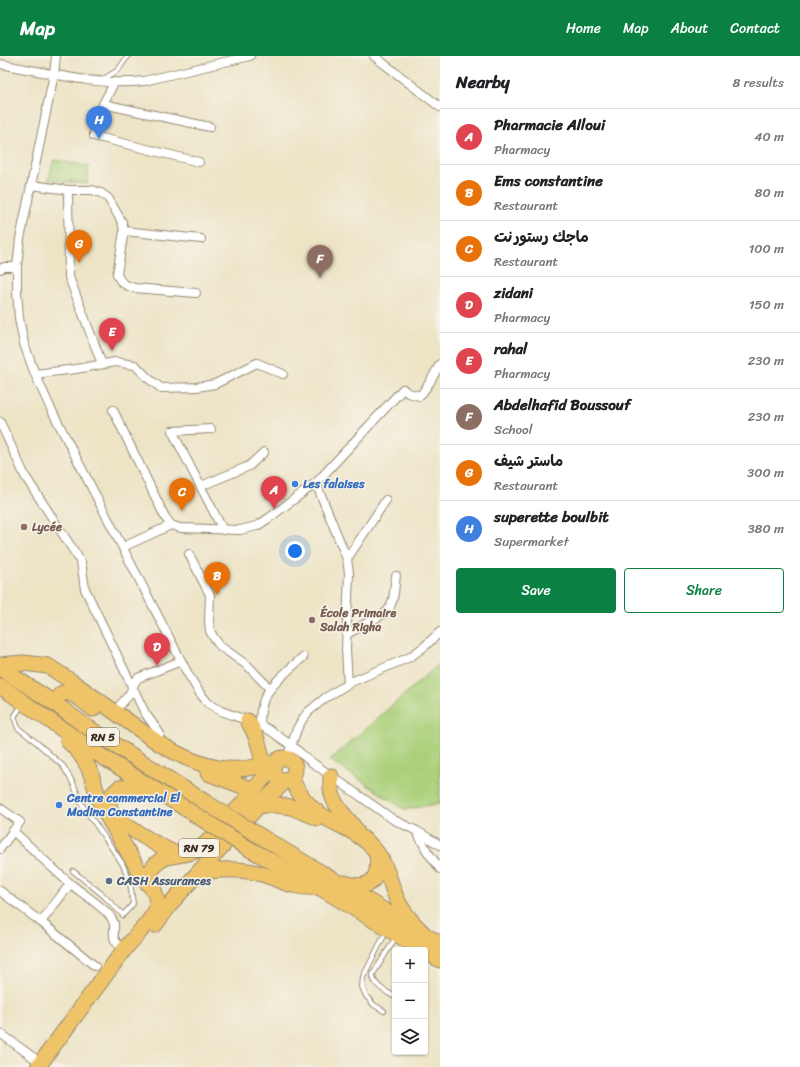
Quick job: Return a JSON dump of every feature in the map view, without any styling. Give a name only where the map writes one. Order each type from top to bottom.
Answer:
[{"type":"highway","points":[[0,665],[24,663],[48,666],[65,676],[157,742],[192,760],[226,769],[240,769],[278,759]]},
{"type":"highway","name":"RN 5","points":[[0,668],[54,703],[87,727],[255,833],[393,933],[429,946]]},
{"type":"highway","name":"RN 5","points":[[0,686],[98,754],[246,847],[324,883],[429,946],[440,960]]},
{"type":"highway","points":[[54,703],[60,695],[65,693],[71,694],[134,737],[172,758],[200,771],[253,790]]},
{"type":"highway","points":[[254,723],[253,729],[260,747],[278,759]]},
{"type":"highway","points":[[55,724],[59,731],[82,756],[91,774],[97,796],[102,807],[143,878],[154,889],[166,893],[184,888]]},
{"type":"highway","points":[[278,759],[273,770],[275,776],[281,780],[289,779],[306,803],[330,820],[359,836],[377,853],[387,870],[401,906],[429,946]]},
{"type":"highway","name":"RN 79","points":[[42,1066],[125,949],[155,912],[157,900],[150,876],[152,870],[160,861],[176,854],[193,852],[204,845],[253,790],[278,759]]},
{"type":"highway","points":[[331,776],[334,802],[359,836]]},
{"type":"highway","name":"RN 79","points":[[42,1066],[184,888],[259,805],[289,779]]},
{"type":"highway","name":"RN 79","points":[[162,794],[133,787],[123,787],[113,792],[110,799],[110,807],[114,814],[123,822],[176,854]]},
{"type":"highway","points":[[259,805],[291,807],[321,819],[330,820]]},
{"type":"highway","points":[[199,873],[219,870],[244,870],[268,876],[290,885],[305,887],[324,883],[358,886],[369,884],[377,875],[377,853]]},
{"type":"street","points":[[56,56],[54,74],[32,186],[20,238],[17,267],[17,291],[19,318],[24,344],[35,374],[181,661],[199,692],[208,703],[221,711],[271,731],[278,759]]},
{"type":"street","points":[[0,64],[114,83],[144,81],[250,56]]},
{"type":"street","points":[[374,56],[440,108]]},
{"type":"street","points":[[114,83],[103,104],[94,136],[199,162]]},
{"type":"street","points":[[103,104],[210,127]]},
{"type":"street","points":[[32,186],[68,190],[92,190],[101,192],[108,198],[115,208],[122,222],[124,231],[117,274],[119,280],[125,285],[134,288],[196,293]]},
{"type":"street","points":[[68,190],[69,278],[102,364]]},
{"type":"street","points":[[124,231],[201,239]]},
{"type":"street","points":[[0,269],[4,267],[17,267]]},
{"type":"street","points":[[35,374],[115,362],[135,365],[152,382],[161,388],[197,387],[214,384],[256,363],[284,374]]},
{"type":"street","points":[[112,410],[165,517],[171,524],[180,528],[223,530],[248,529],[257,526],[270,518],[316,483],[403,389],[408,393],[420,396],[427,388],[440,364]]},
{"type":"street","points":[[0,422],[25,476],[81,562],[86,589],[149,721],[160,734]]},
{"type":"street","points":[[211,429],[172,431],[223,530]]},
{"type":"street","points":[[201,486],[249,466],[264,452]]},
{"type":"street","points":[[316,483],[347,559],[349,573],[346,649],[348,684]]},
{"type":"street","points":[[347,559],[386,500]]},
{"type":"street","points":[[123,547],[171,524]]},
{"type":"street","points":[[189,554],[210,595],[209,621],[210,631],[214,638],[220,646],[248,666],[270,689]]},
{"type":"street","points":[[347,634],[387,612],[393,599],[396,576]]},
{"type":"street","points":[[278,759],[308,712],[325,698],[348,684],[410,657],[440,632]]},
{"type":"street","points":[[254,723],[265,696],[270,689],[303,658]]},
{"type":"street","points":[[114,712],[129,695],[138,678],[181,661]]},
{"type":"street","points":[[278,759],[310,761],[394,820],[417,831],[440,845]]},
{"type":"street","points":[[0,808],[20,822],[0,849]]},
{"type":"street","points":[[417,831],[427,851],[440,869]]},
{"type":"street","points":[[13,832],[70,884],[109,915],[114,925],[114,940],[118,945],[125,949]]},
{"type":"street","points":[[41,922],[70,884]]},
{"type":"street","points":[[0,891],[95,966]]},
{"type":"street","points":[[0,1033],[42,1066]]},
{"type":"lane","points":[[101,81],[118,70],[128,56]]},
{"type":"lane","points":[[23,703],[14,717],[16,725],[63,766],[73,783],[81,803],[122,863],[130,882],[133,904],[123,914],[103,895],[73,871]]},
{"type":"lane","points":[[392,995],[375,982],[373,974],[393,933]]},
{"type":"lane","points":[[384,1011],[374,1005],[366,996],[362,987],[363,977],[393,933]]},
{"type":"green space","points":[[54,160],[89,166],[87,184],[48,180]]},
{"type":"green space","points":[[440,663],[440,803],[405,810],[330,760]]},
{"type":"place","name":"superette boulbit","points":[[99,139]]},
{"type":"place","name":"ماستر شيف","points":[[79,263]]},
{"type":"place","name":"Abdelhafid Boussouf","points":[[320,278]]},
{"type":"place","name":"rahal","points":[[112,351]]},
{"type":"place","name":"Les falaises","points":[[295,484]]},
{"type":"place","name":"Pharmacie Alloui","points":[[274,509]]},
{"type":"place","name":"ماجك رستورنت","points":[[182,511]]},
{"type":"place","name":"Lycée","points":[[24,527]]},
{"type":"place","name":"Ems constantine","points":[[217,595]]},
{"type":"place","name":"École Primaire Salah Righa","points":[[312,620]]},
{"type":"place","name":"zidani","points":[[157,666]]},
{"type":"place","name":"Centre commercial El Madina Constantine","points":[[59,805]]},
{"type":"place","name":"CASH Assurances","points":[[109,881]]}]
